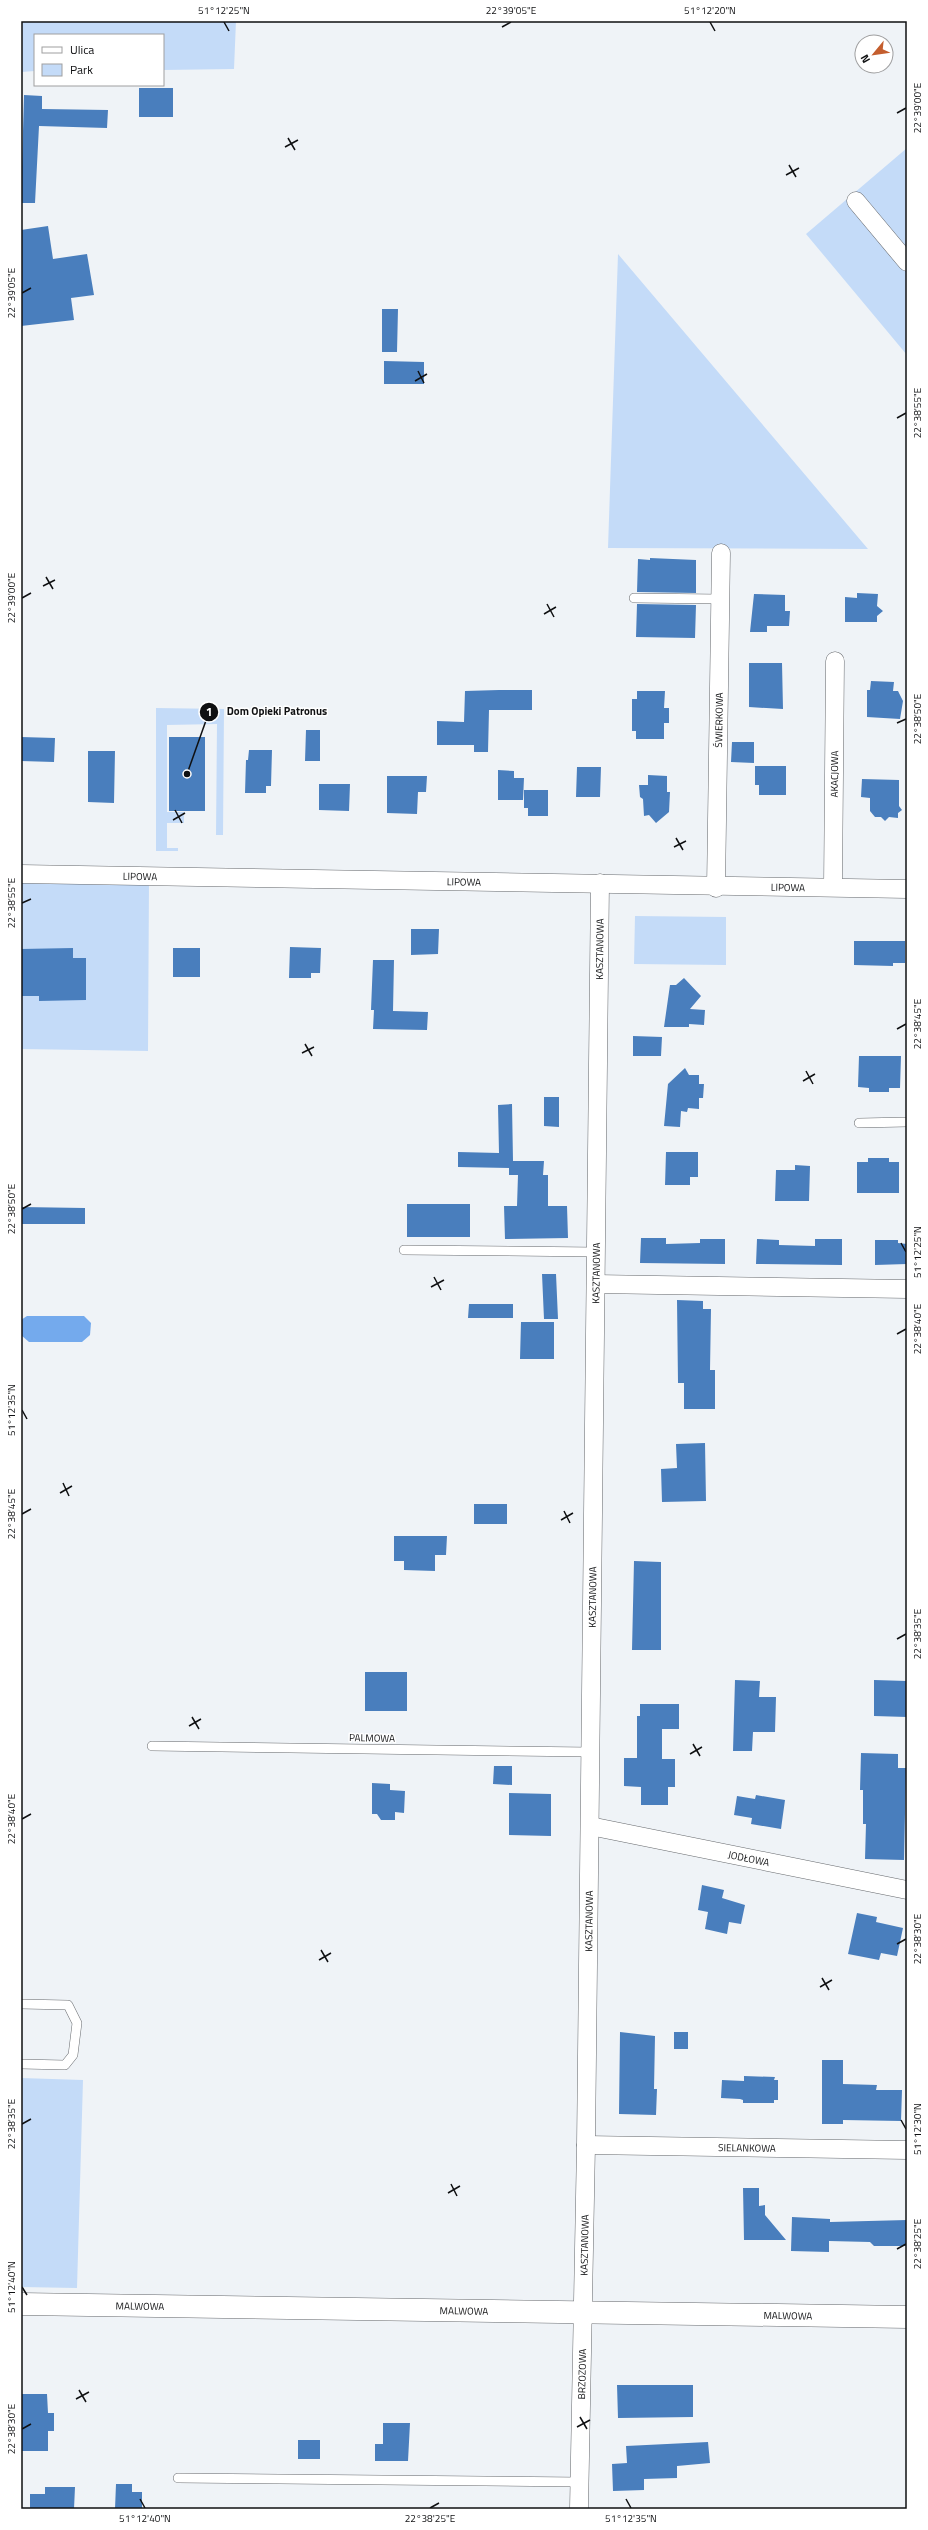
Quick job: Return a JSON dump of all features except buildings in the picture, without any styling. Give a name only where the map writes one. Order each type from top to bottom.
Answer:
[{"type":"street","points":[[856,201],[907,262]]},
{"type":"street","name":"ŚWIERKOWA","points":[[716,888],[721,553]]},
{"type":"street","name":"AKACJOWA","points":[[833,887],[835,661]]},
{"type":"street","name":"LIPOWA","points":[[21,874],[600,883],[716,888],[833,887],[907,889]]},
{"type":"street","name":"KASZTANOWA","points":[[584,2312],[600,883]]},
{"type":"street","points":[[596,1284],[907,1289]]},
{"type":"street","name":"JODŁOWA","points":[[590,1826],[907,1890]]},
{"type":"street","name":"SIELANKOWA","points":[[586,2145],[907,2150]]},
{"type":"street","name":"MALWOWA","points":[[21,2304],[907,2317]]},
{"type":"street","name":"BRZOZOWA","points":[[580,2509],[584,2312]]},
{"type":"lane","points":[[634,598],[720,599]]},
{"type":"lane","points":[[859,1123],[907,1122]]},
{"type":"lane","points":[[404,1250],[596,1252]]},
{"type":"lane","name":"PALMOWA","points":[[152,1746],[590,1752]]},
{"type":"lane","points":[[21,2004],[68,2005],[77,2023],[73,2055],[65,2066],[21,2064]]},
{"type":"lane","points":[[178,2478],[580,2482]]},
{"type":"green space","points":[[21,21],[236,21],[234,69],[164,70],[164,34],[34,34],[34,71],[21,72]]},
{"type":"green space","points":[[907,148],[907,355],[806,234]]},
{"type":"green space","points":[[618,254],[868,549],[608,548]]},
{"type":"green space","points":[[156,708],[224,709],[223,835],[216,835],[217,724],[167,725],[167,812],[184,812],[184,823],[167,823],[167,848],[178,848],[178,851],[156,851]]},
{"type":"green space","points":[[21,880],[149,881],[148,1051],[21,1049]]},
{"type":"green space","points":[[635,916],[726,917],[726,965],[634,964]]},
{"type":"green space","points":[[21,2078],[83,2080],[77,2288],[21,2287]]},
{"type":"water","points":[[27,1316],[84,1316],[91,1323],[90,1335],[82,1342],[29,1342],[21,1335],[21,1320]]},
{"type":"place","name":"Dom Opieki Patronus","points":[[187,774]]}]
